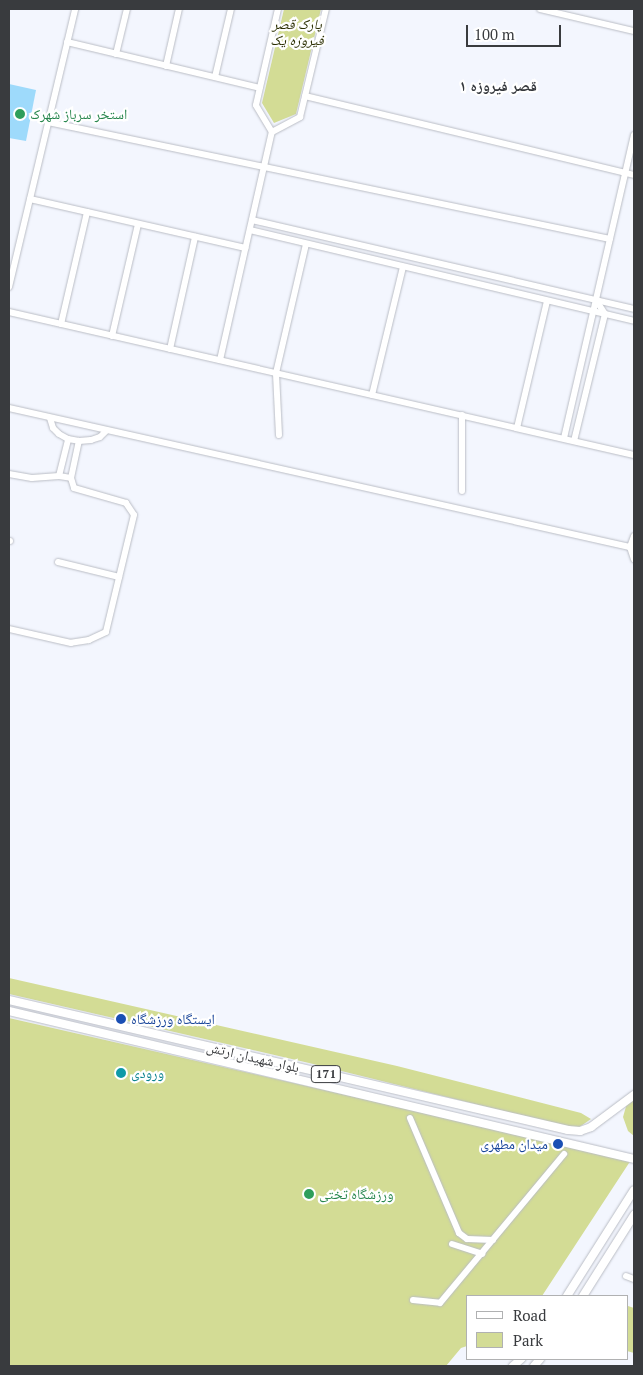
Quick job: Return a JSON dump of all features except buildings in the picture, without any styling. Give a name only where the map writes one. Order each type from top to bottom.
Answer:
[{"type":"main road","name":"بلوار شهیدان ارتش","points":[[9,1000],[568,1130],[580,1131],[591,1127],[634,1095]]},
{"type":"main road","name":"بلوار شهیدان ارتش","points":[[9,1011],[634,1159]]},
{"type":"main road","points":[[568,1295],[634,1190]]},
{"type":"main road","points":[[584,1295],[634,1215]]},
{"type":"street","points":[[9,287],[75,9]]},
{"type":"street","points":[[116,54],[127,9]]},
{"type":"street","points":[[166,66],[179,9]]},
{"type":"street","points":[[215,77],[231,9]]},
{"type":"street","points":[[220,360],[272,132],[256,105],[278,9]]},
{"type":"street","points":[[272,132],[300,117],[326,9]]},
{"type":"street","points":[[540,9],[634,31]]},
{"type":"street","points":[[67,42],[260,88]]},
{"type":"street","points":[[305,96],[634,175]]},
{"type":"street","points":[[48,122],[610,239]]},
{"type":"street","points":[[564,438],[634,135]]},
{"type":"street","points":[[30,199],[246,248]]},
{"type":"street","points":[[61,324],[87,212]]},
{"type":"street","points":[[252,220],[634,309]]},
{"type":"street","points":[[112,336],[138,224]]},
{"type":"street","points":[[250,230],[634,321]]},
{"type":"street","points":[[170,349],[196,237]]},
{"type":"street","points":[[279,435],[276,373],[306,244]]},
{"type":"street","points":[[372,395],[403,267]]},
{"type":"street","points":[[574,440],[604,314],[596,300]]},
{"type":"street","points":[[517,428],[547,301]]},
{"type":"street","points":[[9,312],[634,455]]},
{"type":"street","points":[[9,408],[630,546]]},
{"type":"street","points":[[462,415],[462,491]]},
{"type":"street","points":[[50,418],[53,428],[68,439],[79,441],[100,437],[106,431]]},
{"type":"street","points":[[59,476],[68,439]]},
{"type":"street","points":[[9,629],[71,643],[89,640],[106,632],[134,515],[126,503],[74,488],[71,478],[79,441]]},
{"type":"street","points":[[9,474],[32,478],[59,476],[71,478]]},
{"type":"street","points":[[634,536],[630,546],[634,559]]},
{"type":"street","points":[[58,562],[119,577]]},
{"type":"street","points":[[410,1118],[459,1233],[467,1239],[493,1240]]},
{"type":"street","points":[[412,1300],[440,1303],[564,1154]]},
{"type":"street","points":[[452,1244],[482,1254]]},
{"type":"street","points":[[626,1276],[634,1279]]},
{"type":"green space","name":"پارک قصر فیروزه یک","points":[[284,9],[321,9],[296,114],[274,123],[262,103]]},
{"type":"green space","points":[[9,978],[397,1066],[581,1113],[591,1119],[578,1128],[563,1126],[309,1063],[9,994]]},
{"type":"green space","name":"ورزشگاه تختی","points":[[9,1018],[631,1160],[543,1295],[466,1295],[466,1346],[461,1348],[446,1366],[9,1366]]},
{"type":"green space","points":[[634,1097],[634,1136],[628,1131],[623,1117],[627,1103]]},
{"type":"green space","points":[[628,1306],[634,1308],[634,1353],[628,1351]]},
{"type":"water","name":"استخر سرباز شهرک","points":[[9,84],[36,90],[26,141],[9,138]]},
{"type":"place","name":"استخر سرباز شهرک","points":[[20,114]]},
{"type":"place","name":"ایستگاه ورزشگاه","points":[[121,1019]]},
{"type":"place","name":"ورودی","points":[[121,1073]]},
{"type":"place","name":"میدان مطهری","points":[[558,1144]]},
{"type":"place","name":"ورزشگاه تختی","points":[[309,1194]]},
{"type":"district","name":"قصر فیروزه ۱","points":[[498,86]]}]
